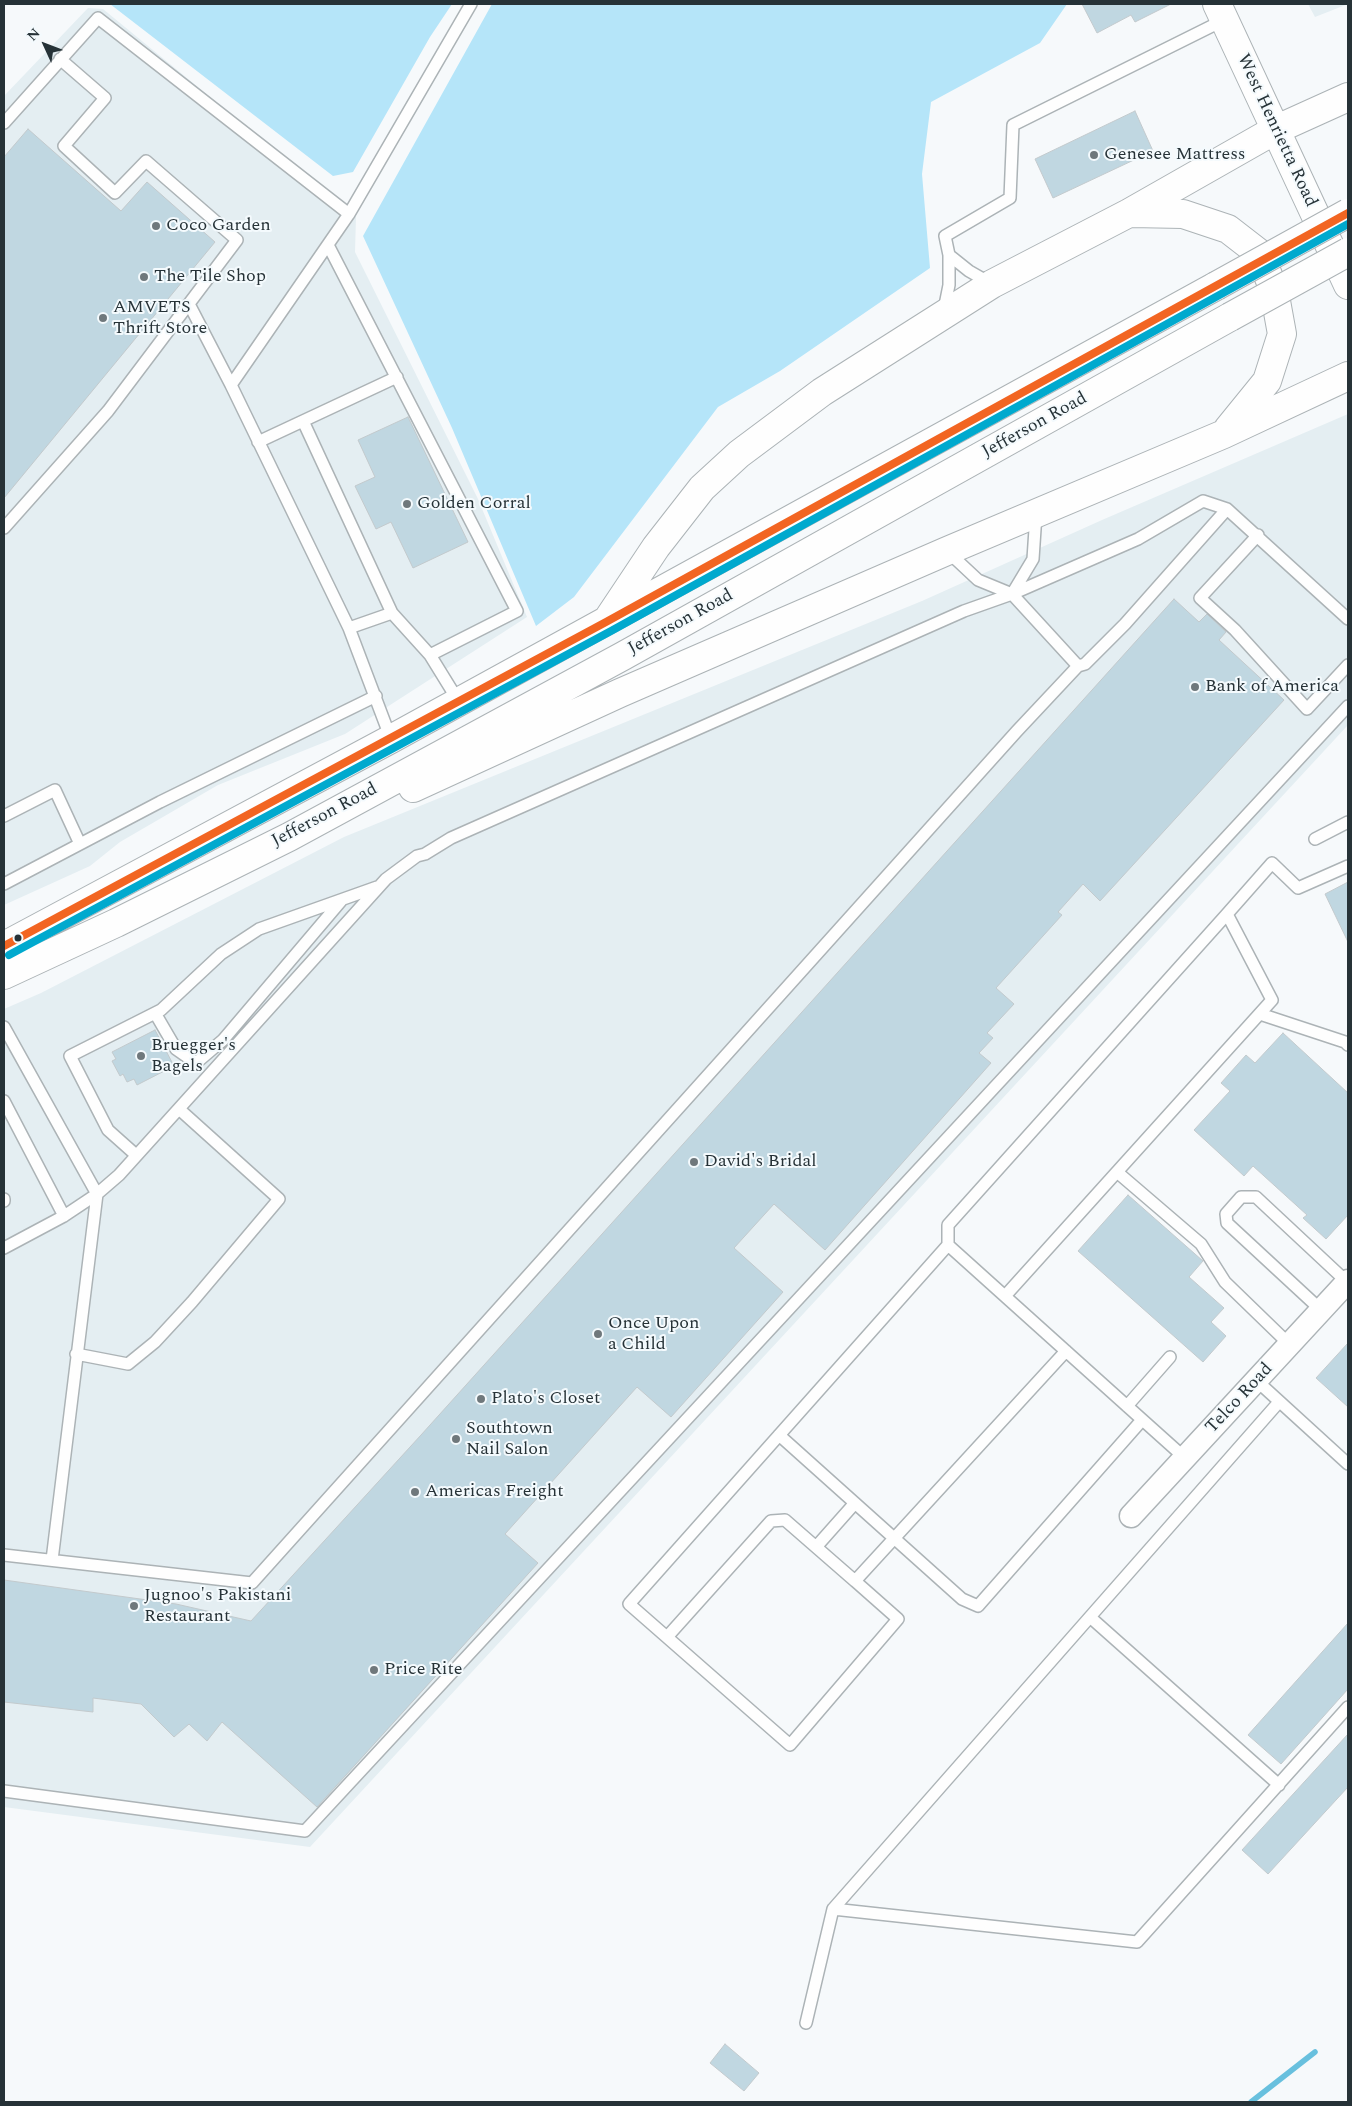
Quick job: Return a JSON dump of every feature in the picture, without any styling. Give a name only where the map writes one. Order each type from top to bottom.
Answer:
[{"type":"main road","name":"West Henrietta Road","points":[[1220,12],[1348,285]]},
{"type":"main road","points":[[606,622],[656,547],[702,488],[739,454],[822,392],[992,284],[1129,213],[1275,130],[1348,98]]},
{"type":"main road","name":"Jefferson Road","points":[[4,946],[606,622],[1348,212]]},
{"type":"main road","points":[[1129,213],[1183,214],[1228,229],[1259,253],[1274,290],[1282,334],[1267,381],[1224,434]]},
{"type":"main road","name":"Jefferson Road","points":[[4,974],[116,923],[288,837],[623,656],[1348,252]]},
{"type":"main road","points":[[288,837],[348,818],[620,693],[947,551],[1224,434],[1348,376]]},
{"type":"street","name":"Telco Road","points":[[1131,1516],[1257,1382],[1348,1281]]},
{"type":"lane","points":[[230,385],[349,214],[471,4]]},
{"type":"lane","points":[[943,315],[949,284],[945,236],[1010,198],[1013,125],[1220,12]]},
{"type":"lane","points":[[4,123],[98,18],[349,214]]},
{"type":"lane","points":[[4,528],[108,411],[237,240],[146,161],[115,193],[64,146],[105,98],[60,59]]},
{"type":"lane","points":[[328,244],[517,611],[430,656]]},
{"type":"lane","points":[[948,255],[969,271],[992,284]]},
{"type":"lane","points":[[189,304],[349,628],[391,739]]},
{"type":"lane","points":[[258,442],[396,377]]},
{"type":"lane","points":[[303,421],[392,613],[430,656],[459,702]]},
{"type":"lane","points":[[4,1248],[64,1216],[97,1194],[119,1175],[386,878],[417,856],[425,854],[451,838],[964,611],[1012,594],[1138,539],[1203,501],[1226,509],[1258,535],[1348,619]]},
{"type":"lane","points":[[4,1555],[252,1583],[1081,665],[1124,624],[1226,509]]},
{"type":"lane","points":[[1012,594],[1033,559],[1036,514]]},
{"type":"lane","points":[[1258,535],[1200,598],[1235,630],[1307,709],[1348,665]]},
{"type":"lane","points":[[947,551],[978,580],[1012,594],[1081,665]]},
{"type":"lane","points":[[349,628],[392,613]]},
{"type":"lane","points":[[4,884],[160,802],[376,696]]},
{"type":"lane","points":[[4,1791],[305,1831],[1348,706]]},
{"type":"lane","points":[[4,816],[55,790],[80,844]]},
{"type":"lane","points":[[1315,839],[1348,822]]},
{"type":"lane","points":[[667,1637],[771,1521],[785,1520],[898,1619],[790,1746],[629,1604],[948,1244],[948,1225],[1272,863],[1298,888],[1348,866]]},
{"type":"lane","points":[[136,1155],[108,1130],[70,1056],[161,1010],[220,954],[259,929],[380,886]]},
{"type":"lane","points":[[155,1012],[176,1049],[196,1063],[223,1040],[342,900]]},
{"type":"lane","points":[[1005,1296],[1272,1000],[1227,914]]},
{"type":"lane","points":[[1260,1014],[1348,1045]]},
{"type":"lane","points":[[4,1027],[97,1194],[52,1560]]},
{"type":"lane","points":[[4,1101],[64,1216]]},
{"type":"lane","points":[[76,1354],[128,1364],[155,1342],[192,1302],[279,1199],[179,1108]]},
{"type":"lane","points":[[1117,1172],[1201,1244],[1225,1282],[1290,1345]]},
{"type":"lane","points":[[1321,1310],[1227,1223],[1226,1214],[1241,1197],[1256,1197],[1348,1281]]},
{"type":"lane","points":[[948,1244],[1184,1458]]},
{"type":"lane","points":[[855,1581],[1066,1351]]},
{"type":"lane","points":[[1127,1406],[1170,1357]]},
{"type":"lane","points":[[1257,1382],[1348,1464]]},
{"type":"lane","points":[[806,2023],[833,1909],[1279,1402]]},
{"type":"lane","points":[[779,1435],[962,1598],[978,1606],[1142,1420]]},
{"type":"lane","points":[[816,1547],[855,1503]]},
{"type":"lane","points":[[1090,1617],[1278,1785]]},
{"type":"lane","points":[[833,1909],[1136,1942],[1348,1707]]},
{"type":"shaded area","points":[[110,4],[452,4],[430,37],[353,172],[333,176]]},
{"type":"shaded area","points":[[492,4],[1067,4],[1040,43],[931,102],[922,174],[930,268],[780,371],[718,407],[574,597],[536,626],[452,428],[363,236]]},
{"type":"shaded area","points":[[1308,4],[1348,4],[1315,17]]},
{"type":"shaded area","points":[[88,8],[103,9],[356,217],[355,252],[478,499],[527,617],[345,734],[218,785],[120,842],[90,866],[4,905],[4,96]]},
{"type":"shaded area","points":[[1348,414],[1348,725],[310,1847],[4,1807],[4,1009],[41,993],[344,837],[922,601],[1102,520]]},
{"type":"building","points":[[1082,4],[1171,4],[1135,22],[1131,15],[1097,33]]},
{"type":"building","name":"Genesee Mattress","points":[[1135,111],[1153,151],[1053,198],[1035,159]]},
{"type":"building","points":[[28,129],[121,211],[147,182],[215,242],[4,498],[4,157]]},
{"type":"building","name":"Golden Corral","points":[[408,417],[468,542],[413,568],[391,522],[376,529],[355,486],[375,477],[358,440]]},
{"type":"building","points":[[1174,599],[1199,622],[1207,614],[1226,632],[1219,640],[1284,700],[1100,901],[1083,884],[1058,912],[1062,915],[996,988],[1014,1004],[987,1033],[993,1038],[979,1053],[991,1063],[825,1250],[774,1204],[734,1248],[783,1292],[671,1417],[637,1387],[505,1534],[538,1563],[317,1807],[222,1722],[207,1741],[189,1724],[174,1737],[141,1704],[93,1698],[93,1712],[4,1702],[4,1580],[176,1604],[251,1621]]},
{"type":"building","points":[[1348,882],[1348,942],[1325,894]]},
{"type":"building","name":"Bruegger's Bagels","points":[[155,1030],[174,1066],[137,1085],[134,1079],[127,1082],[123,1074],[120,1076],[112,1061],[116,1059],[112,1052]]},
{"type":"building","points":[[1283,1033],[1348,1093],[1348,1215],[1326,1239],[1303,1218],[1307,1215],[1253,1166],[1244,1176],[1194,1130],[1230,1091],[1221,1083],[1246,1055],[1255,1063]]},
{"type":"building","points":[[1128,1195],[1203,1261],[1189,1277],[1224,1308],[1211,1322],[1226,1336],[1203,1362],[1078,1251]]},
{"type":"building","points":[[1348,1343],[1348,1407],[1316,1378]]},
{"type":"building","points":[[1348,1623],[1348,1689],[1281,1764],[1248,1735]]},
{"type":"building","points":[[1348,1734],[1348,1787],[1268,1874],[1242,1850]]},
{"type":"building","points":[[725,2044],[759,2073],[744,2091],[710,2063]]},
{"type":"waterway","points":[[1251,2102],[1315,2052]]},
{"type":"transit line","points":[[4,946],[606,622],[1348,213]]},
{"type":"transit line","points":[[9,955],[611,631],[1348,224]]},
{"type":"place","name":"Genesee Mattress","points":[[1094,155]]},
{"type":"place","name":"Coco Garden","points":[[156,226]]},
{"type":"place","name":"The Tile Shop","points":[[144,277]]},
{"type":"place","name":"AMVETS Thrift Store","points":[[103,318]]},
{"type":"place","name":"Golden Corral","points":[[407,504]]},
{"type":"place","name":"Bank of America","points":[[1195,687]]},
{"type":"place","name":"Bruegger's Bagels","points":[[141,1056]]},
{"type":"place","name":"David's Bridal","points":[[694,1162]]},
{"type":"place","name":"Once Upon a Child","points":[[598,1334]]},
{"type":"place","name":"Plato's Closet","points":[[481,1399]]},
{"type":"place","name":"Southtown Nail Salon","points":[[456,1439]]},
{"type":"place","name":"Americas Freight","points":[[415,1492]]},
{"type":"place","name":"Jugnoo's Pakistani Restaurant","points":[[134,1606]]},
{"type":"place","name":"Price Rite","points":[[374,1670]]}]
